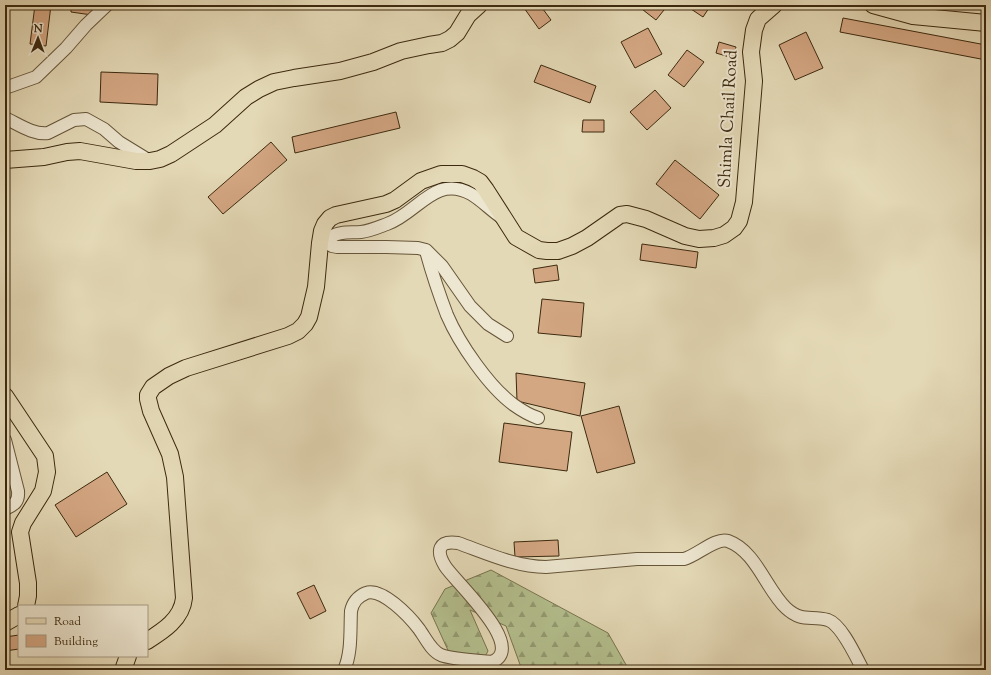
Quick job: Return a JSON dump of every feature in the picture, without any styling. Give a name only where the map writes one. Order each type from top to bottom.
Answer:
[{"type":"main road","points":[[5,160],[44,157],[80,151],[136,161],[150,161],[171,154],[182,147],[215,125],[246,97],[274,82],[340,71],[372,62],[401,51],[442,43],[457,33],[468,15],[479,5]]},
{"type":"main road","name":"Shimla Chail Road","points":[[148,640],[167,628],[174,620],[181,610],[184,598],[175,477],[170,454],[149,405],[148,394],[153,387],[169,376],[186,368],[288,336],[298,331],[310,317],[316,287],[320,243],[325,224],[330,218],[336,215],[391,202],[399,198],[421,181],[441,174],[452,173],[473,178],[480,182],[516,238],[535,248],[547,251],[558,251],[572,246],[588,238],[620,216],[627,214],[646,219],[685,236],[698,239],[714,238],[724,235],[734,228],[739,221],[744,202],[754,89],[751,52],[754,30],[758,19],[774,5]]},
{"type":"main road","points":[[873,5],[913,16],[986,23]]},
{"type":"main road","points":[[5,396],[45,456],[47,472],[43,491],[21,528],[20,536],[26,561],[28,583],[26,605]]},
{"type":"main road","points":[[5,623],[18,616]]},
{"type":"main road","points":[[123,670],[128,657]]},
{"type":"street","points":[[5,88],[36,78],[107,5]]},
{"type":"street","points":[[5,118],[33,131],[45,134],[74,120],[86,119],[104,129],[119,142],[150,161]]},
{"type":"street","points":[[505,220],[473,195],[455,188],[448,188],[440,190],[429,196],[400,218],[389,224],[361,232],[337,234],[331,237],[329,244],[337,247],[418,248],[426,250],[442,266],[470,306],[488,324],[507,336]]},
{"type":"street","points":[[426,250],[447,316],[466,348],[488,380],[513,405],[538,418]]},
{"type":"street","points":[[5,440],[19,497],[14,505],[5,510]]},
{"type":"street","points":[[344,670],[348,653],[350,611],[355,600],[361,595],[369,592],[378,593],[402,611],[419,628],[433,648],[441,655],[492,662],[500,657],[502,653],[502,644],[484,611],[452,576],[441,558],[439,553],[443,544],[451,542],[458,543],[522,565],[546,567],[637,559],[684,559],[691,557],[720,540],[729,541],[744,552],[757,567],[784,606],[791,612],[798,617],[829,620],[834,624],[841,631],[863,670]]},
{"type":"green space","points":[[491,570],[608,633],[629,670],[522,670],[506,626],[470,610],[488,651],[477,668],[470,670],[457,670],[431,613],[445,589]]},
{"type":"building","points":[[35,5],[51,5],[46,46],[30,44]]},
{"type":"building","points":[[71,5],[93,5],[92,15],[71,12]]},
{"type":"building","points":[[522,5],[540,5],[551,20],[539,29]]},
{"type":"building","points":[[668,5],[656,20],[638,6]]},
{"type":"building","points":[[685,5],[711,5],[703,17]]},
{"type":"building","points":[[843,18],[986,45],[986,60],[840,32]]},
{"type":"building","points":[[648,28],[662,54],[635,68],[621,42]]},
{"type":"building","points":[[806,32],[823,68],[795,80],[779,45]]},
{"type":"building","points":[[719,42],[736,47],[733,58],[716,53]]},
{"type":"building","points":[[687,50],[704,62],[684,87],[668,75]]},
{"type":"building","points":[[541,65],[596,86],[590,103],[534,82]]},
{"type":"building","points":[[101,72],[158,74],[157,105],[100,102]]},
{"type":"building","points":[[655,90],[671,108],[647,130],[630,112]]},
{"type":"building","points":[[396,112],[400,128],[295,153],[292,137]]},
{"type":"building","points":[[583,120],[604,120],[604,132],[582,132]]},
{"type":"building","points":[[271,142],[287,160],[223,214],[208,197]]},
{"type":"building","points":[[675,160],[719,195],[700,219],[656,184]]},
{"type":"building","points":[[642,244],[698,252],[696,268],[640,260]]},
{"type":"building","points":[[557,265],[559,280],[535,283],[533,269]]},
{"type":"building","points":[[542,299],[584,303],[581,337],[538,333]]},
{"type":"building","points":[[516,373],[585,383],[580,416],[517,401]]},
{"type":"building","points":[[619,406],[635,463],[597,473],[581,416]]},
{"type":"building","points":[[504,423],[572,432],[567,471],[499,462]]},
{"type":"building","points":[[107,472],[127,504],[76,537],[55,505]]},
{"type":"building","points":[[558,540],[559,556],[515,557],[514,542]]},
{"type":"building","points":[[314,585],[326,611],[310,619],[297,593]]},
{"type":"building","points":[[18,635],[18,649],[5,651],[5,637]]}]
